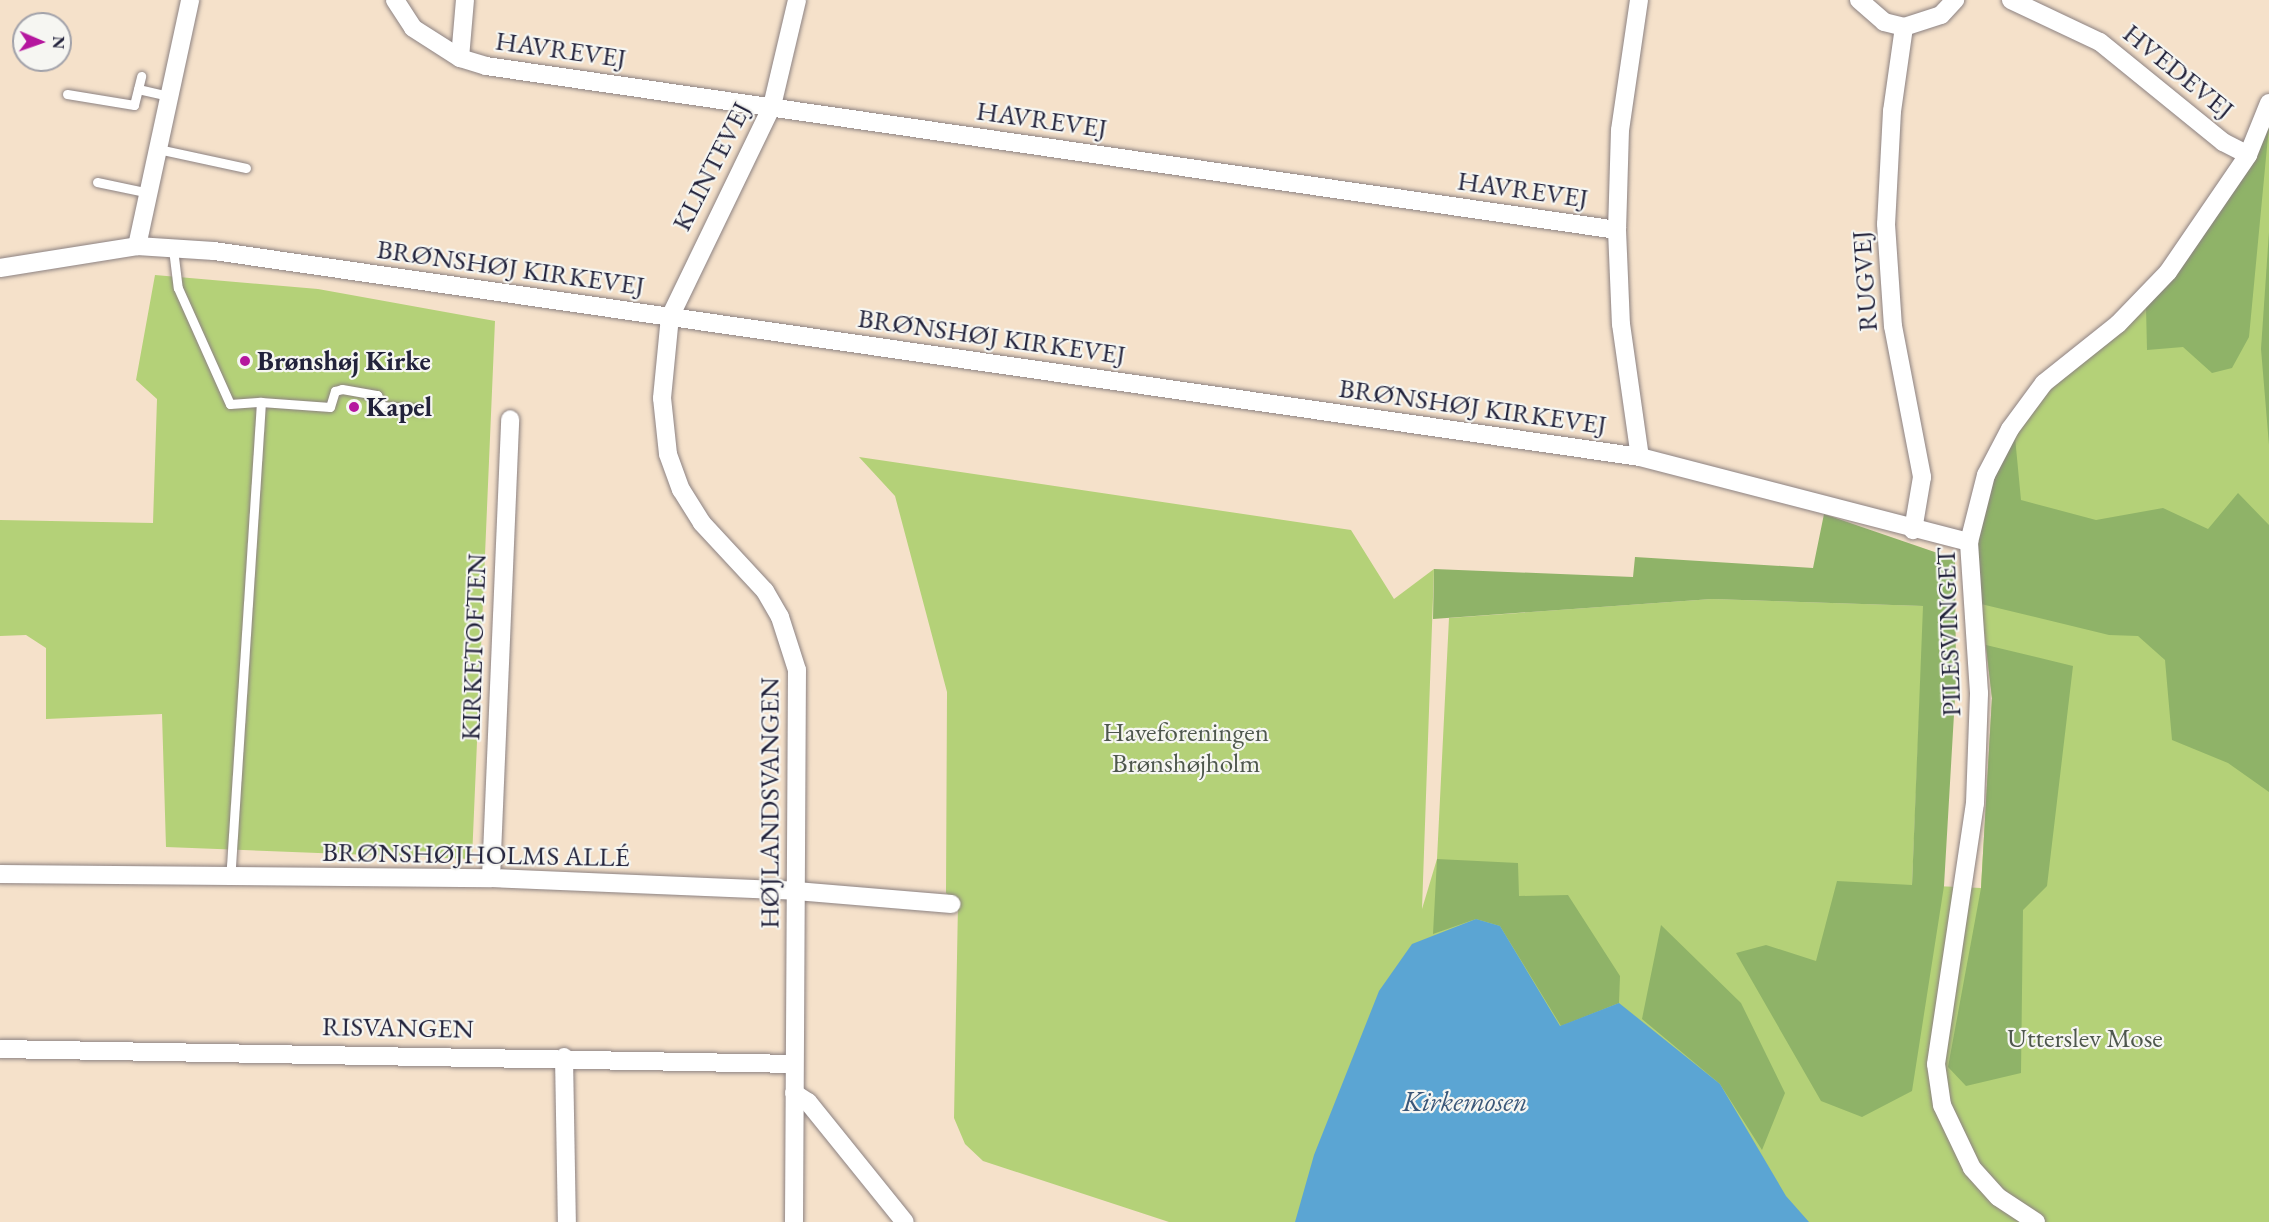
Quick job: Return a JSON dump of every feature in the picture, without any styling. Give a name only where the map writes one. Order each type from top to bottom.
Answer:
[{"type":"street","points":[[137,246],[190,0]]},
{"type":"street","points":[[395,0],[413,28],[460,58],[465,0]]},
{"type":"street","name":"KLINTEVEJ","points":[[670,317],[772,106],[797,0]]},
{"type":"street","points":[[1639,0],[1620,130],[1617,230],[1621,324],[1640,457]]},
{"type":"street","points":[[1859,0],[1884,22],[1904,27],[1941,15],[1955,0]]},
{"type":"street","name":"HVEDEVEJ","points":[[2011,0],[2100,42],[2223,142],[2248,155]]},
{"type":"street","name":"RUGVEJ","points":[[1904,27],[1892,111],[1886,224],[1893,326],[1922,477],[1913,530]]},
{"type":"street","name":"HAVREVEJ","points":[[460,58],[1617,230]]},
{"type":"street","name":"PILESVINGET","points":[[2036,1222],[1998,1197],[1972,1168],[1942,1105],[1936,1064],[1975,803],[1979,693],[1969,542],[1986,475],[2010,429],[2044,384],[2118,324],[2168,272],[2248,155],[2269,103]]},
{"type":"street","name":"BRØNSHØJ KIRKEVEJ","points":[[0,268],[137,246],[670,317],[1640,457],[1736,478],[1913,530],[1969,542]]},
{"type":"street","name":"HØJLANDSVANGEN","points":[[670,317],[662,398],[675,477],[702,523],[765,591],[780,616],[797,670],[794,1222]]},
{"type":"street","name":"KIRKETOFTEN","points":[[491,878],[510,419]]},
{"type":"street","name":"BRØNSHØJHOLMS ALLÉ","points":[[0,874],[491,878],[796,891],[951,904]]},
{"type":"street","name":"RISVANGEN","points":[[0,1049],[564,1057],[794,1064]]},
{"type":"street","points":[[564,1057],[567,1222]]},
{"type":"street","points":[[794,1093],[808,1102],[905,1222]]},
{"type":"lane","points":[[67,94],[134,105],[141,76]]},
{"type":"lane","points":[[138,89],[169,96]]},
{"type":"lane","points":[[158,149],[246,168]]},
{"type":"lane","points":[[97,183],[149,193]]},
{"type":"lane","points":[[173,249],[178,288],[230,404],[261,402],[330,407],[334,391],[342,389],[377,395],[382,406],[424,410]]},
{"type":"lane","points":[[230,877],[261,402]]},
{"type":"green space","points":[[2269,126],[2269,1222],[1169,1222],[983,1161],[965,1144],[954,1118],[958,904],[946,893],[947,692],[895,496],[859,457],[1351,530],[1394,599],[1434,569],[1422,909],[1437,859],[1449,618],[1712,599],[1924,606],[1912,885],[1981,888],[1992,698],[1974,546],[2015,437],[2049,391],[2147,307],[2222,209]]},
{"type":"green space","points":[[2269,126],[2249,337],[2232,368],[2212,373],[2183,347],[2147,350],[2146,307],[2222,209]]},
{"type":"green space","points":[[2269,232],[2269,445],[2261,349]]},
{"type":"green space","points":[[155,275],[318,289],[495,321],[472,859],[166,847],[162,714],[46,719],[46,648],[26,635],[0,636],[0,520],[153,523],[157,399],[136,380]]},
{"type":"green space","points":[[2015,437],[2021,500],[2096,520],[2163,508],[2208,529],[2238,493],[2269,525],[2269,792],[2228,763],[2172,740],[2165,660],[2138,636],[2109,635],[1981,604],[1974,546],[1996,466]]},
{"type":"green space","points":[[1824,514],[1955,559],[1956,680],[1944,886],[1912,1091],[1862,1117],[1821,1101],[1736,953],[1766,945],[1816,961],[1837,881],[1912,885],[1923,606],[1712,599],[1433,619],[1434,569],[1633,577],[1635,557],[1813,568]]},
{"type":"green space","points":[[1986,645],[2073,666],[2047,886],[2023,910],[2021,1073],[1966,1086],[1948,1067],[1981,888],[1992,698]]},
{"type":"green space","points":[[1437,859],[1518,863],[1519,896],[1568,895],[1620,976],[1619,1003],[1561,1026],[1500,926],[1476,919],[1433,934]]},
{"type":"green space","points":[[1661,925],[1741,1003],[1785,1093],[1762,1150],[1720,1084],[1642,1019]]},
{"type":"water","name":"Kirkemosen","points":[[1476,919],[1500,926],[1560,1026],[1619,1003],[1720,1084],[1786,1196],[1809,1222],[1295,1222],[1314,1155],[1379,991],[1412,944]]},
{"type":"place","name":"Brønshøj Kirke","points":[[245,361]]},
{"type":"place","name":"Kapel","points":[[354,407]]},
{"type":"park label","name":"Haveforeningen Brønshøjholm","points":[[1186,746]]},
{"type":"park label","name":"Utterslev Mose","points":[[2085,1038]]}]
